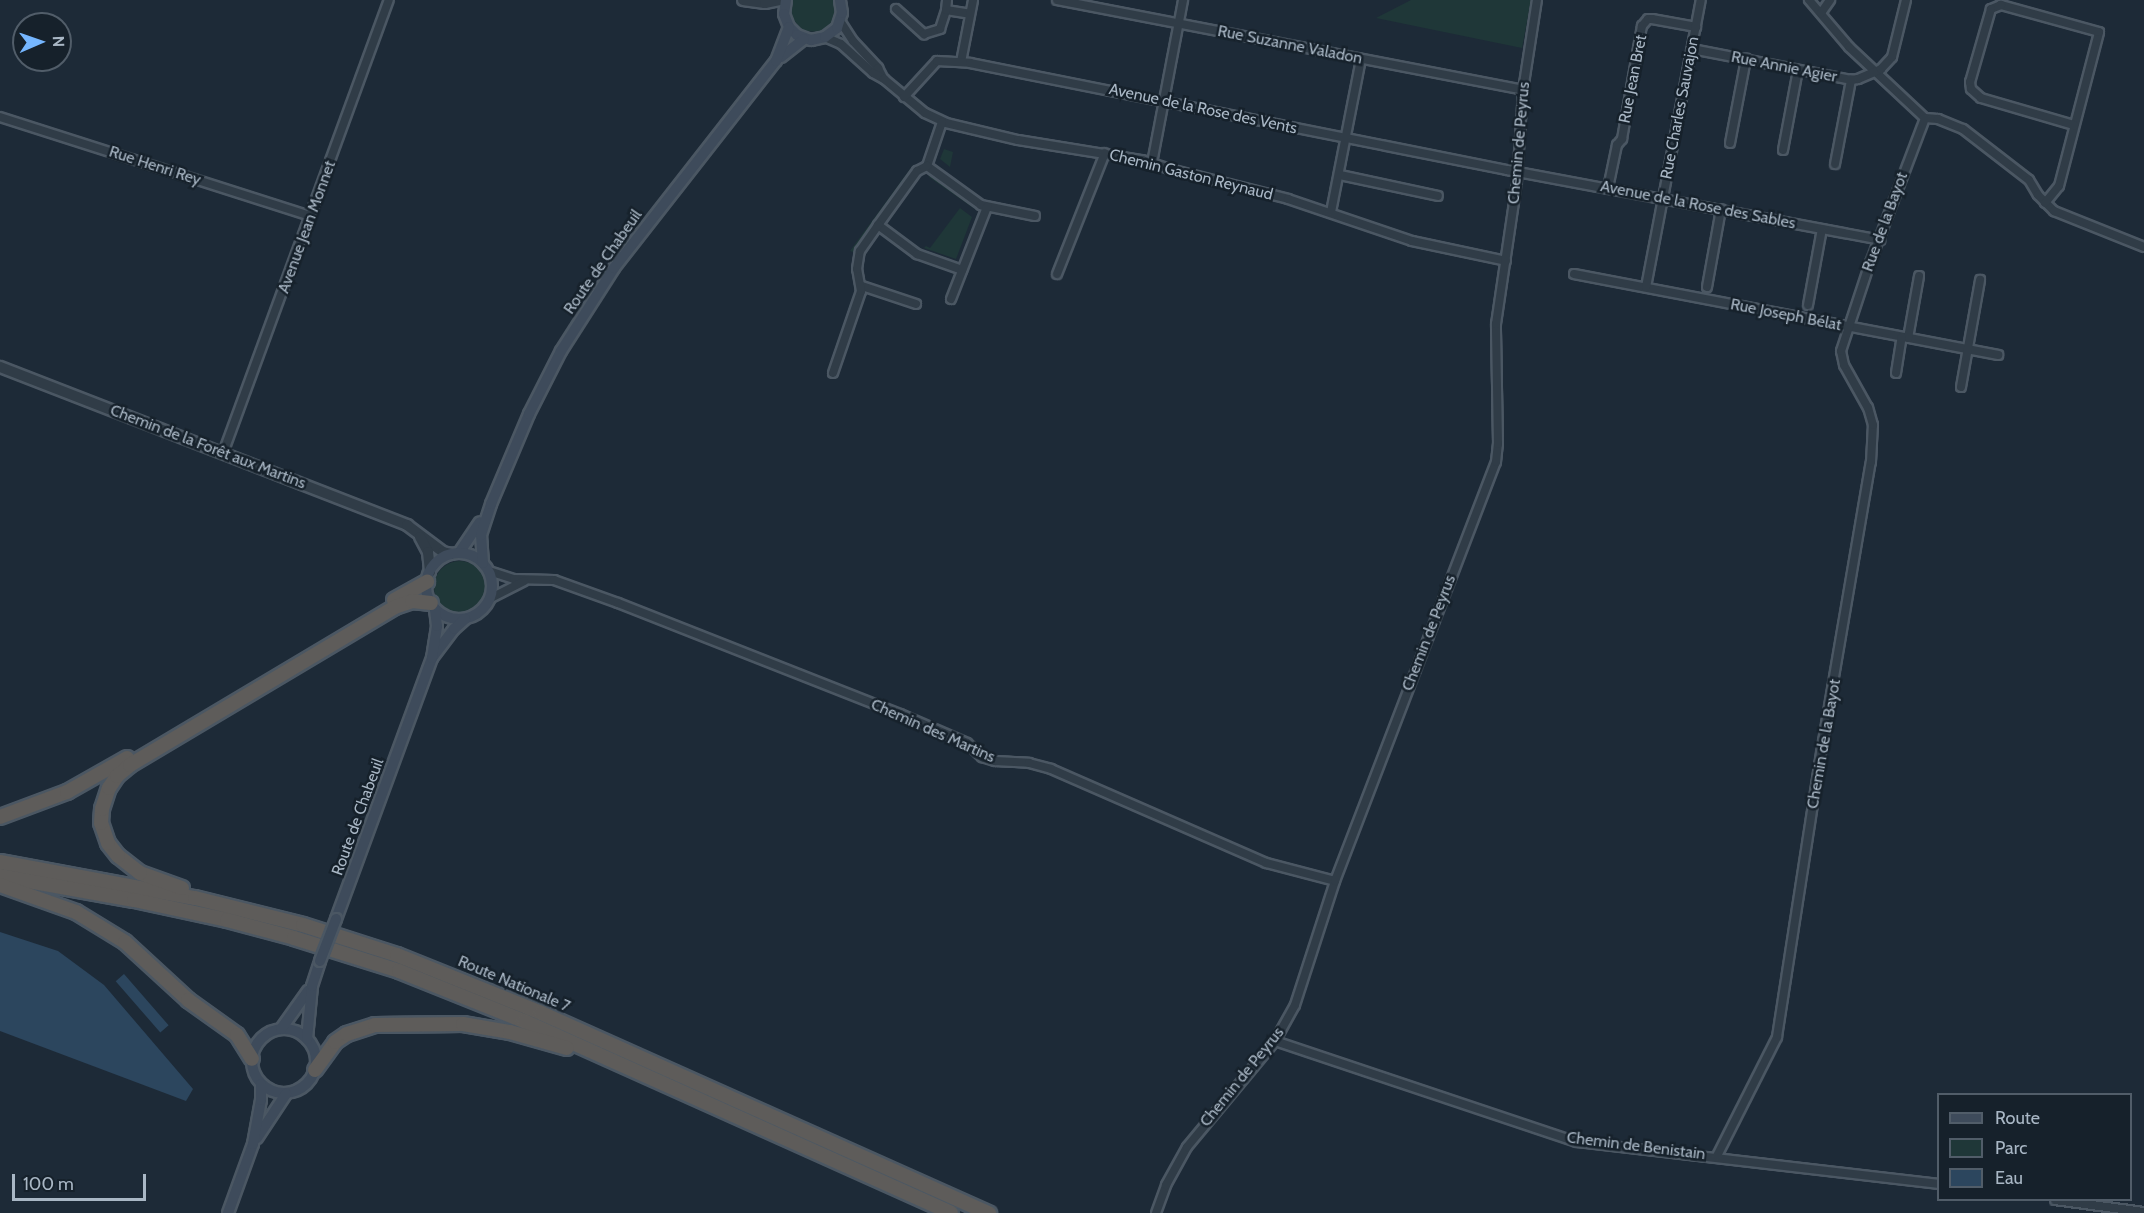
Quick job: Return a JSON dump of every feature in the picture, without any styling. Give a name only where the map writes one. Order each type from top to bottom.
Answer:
[{"type":"highway","points":[[0,817],[46,802],[97,776],[428,577]]},
{"type":"highway","points":[[195,898],[182,888],[140,873],[112,850],[103,830],[101,816],[111,783],[130,765],[395,607],[412,601],[433,606]]},
{"type":"highway","name":"Route Nationale 7","points":[[0,862],[195,898],[303,925],[443,972],[541,1013],[989,1213]]},
{"type":"highway","name":"Route Nationale 7","points":[[0,876],[185,910],[325,947],[441,987],[615,1061],[951,1213]]},
{"type":"highway","points":[[0,885],[76,912],[125,942],[188,1000],[241,1038],[252,1059]]},
{"type":"highway","points":[[315,1070],[329,1048],[348,1034],[365,1027],[391,1024],[453,1023],[481,1026],[527,1036],[615,1061]]},
{"type":"main road","points":[[786,0],[784,14],[789,27],[804,39],[825,37],[840,21],[840,0]]},
{"type":"main road","name":"Route de Chabeuil","points":[[776,61],[789,27]]},
{"type":"main road","name":"Route de Chabeuil","points":[[491,504],[539,393],[561,351],[594,298],[669,196],[776,61],[804,39]]},
{"type":"main road","points":[[432,658],[437,626],[428,577],[436,563],[455,554],[491,504]]},
{"type":"main road","points":[[432,658],[454,629],[465,619],[480,612],[491,598],[492,579],[486,567],[481,535],[491,504]]},
{"type":"main road","points":[[455,554],[475,557],[486,567]]},
{"type":"main road","points":[[433,606],[454,619],[465,619]]},
{"type":"main road","name":"Route de Chabeuil","points":[[312,986],[432,658]]},
{"type":"main road","points":[[286,1094],[273,1092],[261,1084],[255,1077],[252,1059],[261,1039],[281,1029],[312,986]]},
{"type":"main road","points":[[307,1039],[312,986]]},
{"type":"main road","points":[[253,1144],[272,1111],[286,1094],[304,1087],[315,1070],[315,1053],[307,1039],[295,1031],[281,1029]]},
{"type":"main road","points":[[228,1213],[253,1144],[261,1100],[261,1084]]},
{"type":"street","name":"Avenue Jean Monnet","points":[[223,453],[389,0]]},
{"type":"street","points":[[743,0],[765,3],[781,0]]},
{"type":"street","points":[[896,9],[924,34],[940,29],[947,0]]},
{"type":"street","points":[[961,62],[973,0]]},
{"type":"street","name":"Rue Suzanne Valadon","points":[[1057,0],[1523,90]]},
{"type":"street","points":[[1152,163],[1183,0]]},
{"type":"street","name":"Chemin de Peyrus","points":[[1156,1213],[1166,1185],[1187,1147],[1275,1041],[1295,1005],[1335,881],[1496,462],[1498,444],[1496,324],[1517,171],[1523,90],[1537,0]]},
{"type":"street","name":"Rue Charles Sauvajon","points":[[1646,287],[1701,0]]},
{"type":"street","points":[[1809,0],[1849,47],[1925,118],[1938,119],[1964,129],[2029,180],[2045,203],[2065,217],[2144,247]]},
{"type":"street","points":[[1821,13],[1830,0]]},
{"type":"street","points":[[1876,72],[1887,65],[1892,57],[1906,0]]},
{"type":"street","points":[[765,3],[784,14]]},
{"type":"street","points":[[2045,203],[2059,186],[2099,32],[2001,5],[1995,6],[1989,13],[1970,82],[1975,95],[2074,125]]},
{"type":"street","points":[[946,10],[970,14]]},
{"type":"street","name":"Rue Jean Bret","points":[[1608,188],[1617,145],[1622,139],[1642,26],[1648,19],[1652,19],[1696,27]]},
{"type":"street","name":"Chemin Gaston Reynaud","points":[[840,21],[853,41],[878,68],[884,79]]},
{"type":"street","name":"Chemin Gaston Reynaud","points":[[825,37],[841,44],[904,97],[942,122],[1018,140],[1105,153],[1152,163],[1331,212],[1412,241],[1506,261]]},
{"type":"street","name":"Rue Annie Agier","points":[[1692,49],[1851,80],[1876,72]]},
{"type":"street","points":[[1331,212],[1361,59]]},
{"type":"street","points":[[1730,143],[1746,59]]},
{"type":"street","name":"Avenue de la Rose des Vents","points":[[904,97],[937,61],[961,62],[1163,101],[1170,105],[1517,171]]},
{"type":"street","points":[[1783,150],[1798,70]]},
{"type":"street","points":[[1835,164],[1851,80]]},
{"type":"street","name":"Rue Henri Rey","points":[[0,117],[310,216]]},
{"type":"street","name":"Rue de la Bayot","points":[[1848,327],[1918,129],[1925,118]]},
{"type":"street","points":[[833,373],[862,286],[857,269],[863,244],[917,171],[927,166],[942,122]]},
{"type":"street","points":[[1057,274],[1105,153]]},
{"type":"street","points":[[927,166],[987,207],[1035,216]]},
{"type":"street","name":"Avenue de la Rose des Sables","points":[[1517,171],[1880,240]]},
{"type":"street","points":[[1340,175],[1438,196]]},
{"type":"street","points":[[951,299],[987,207]]},
{"type":"street","points":[[1707,287],[1721,209]]},
{"type":"street","points":[[878,225],[917,254],[962,270]]},
{"type":"street","points":[[1808,305],[1822,229]]},
{"type":"street","name":"Rue Joseph Bélat","points":[[1574,274],[1998,355]]},
{"type":"street","points":[[1896,373],[1919,276]]},
{"type":"street","points":[[1961,387],[1980,280]]},
{"type":"street","points":[[862,286],[916,304]]},
{"type":"street","name":"Chemin de la Bayot","points":[[1717,1156],[1777,1037],[1821,753],[1851,591],[1874,441],[1868,408],[1841,357],[1848,327]]},
{"type":"street","name":"Chemin de la Forêt aux Martins","points":[[0,367],[415,529],[435,547],[455,554]]},
{"type":"street","points":[[415,529],[428,552],[428,577]]},
{"type":"street","name":"Chemin des Martins","points":[[486,567],[505,578],[555,580],[618,603],[900,714],[967,743],[982,757],[994,761],[1029,763],[1051,769],[1266,863],[1335,881]]},
{"type":"street","points":[[491,598],[530,579]]},
{"type":"street","name":"Chemin de Benistain","points":[[1275,1041],[1576,1142],[1717,1156],[1937,1184]]},
{"type":"street","points":[[2062,1201],[2144,1212]]},
{"type":"green space","points":[[793,0],[834,0],[837,9],[833,23],[822,32],[803,31],[791,17]]},
{"type":"green space","points":[[1411,0],[1531,0],[1522,48],[1376,18]]},
{"type":"green space","points":[[944,149],[953,152],[950,167],[940,159]]},
{"type":"green space","points":[[913,165],[914,169],[862,239],[856,253],[850,251]]},
{"type":"green space","points":[[931,174],[976,208],[979,212],[929,177]]},
{"type":"green space","points":[[960,208],[972,217],[956,259],[924,248],[926,246],[930,248]]},
{"type":"green space","points":[[460,561],[474,565],[482,573],[486,587],[482,601],[474,609],[460,613],[446,609],[438,601],[434,587],[438,573],[446,565]]},
{"type":"water","points":[[0,932],[58,951],[104,985],[193,1089],[186,1101],[0,1031]]},
{"type":"water","points":[[124,974],[169,1025],[160,1033],[116,981]]}]
